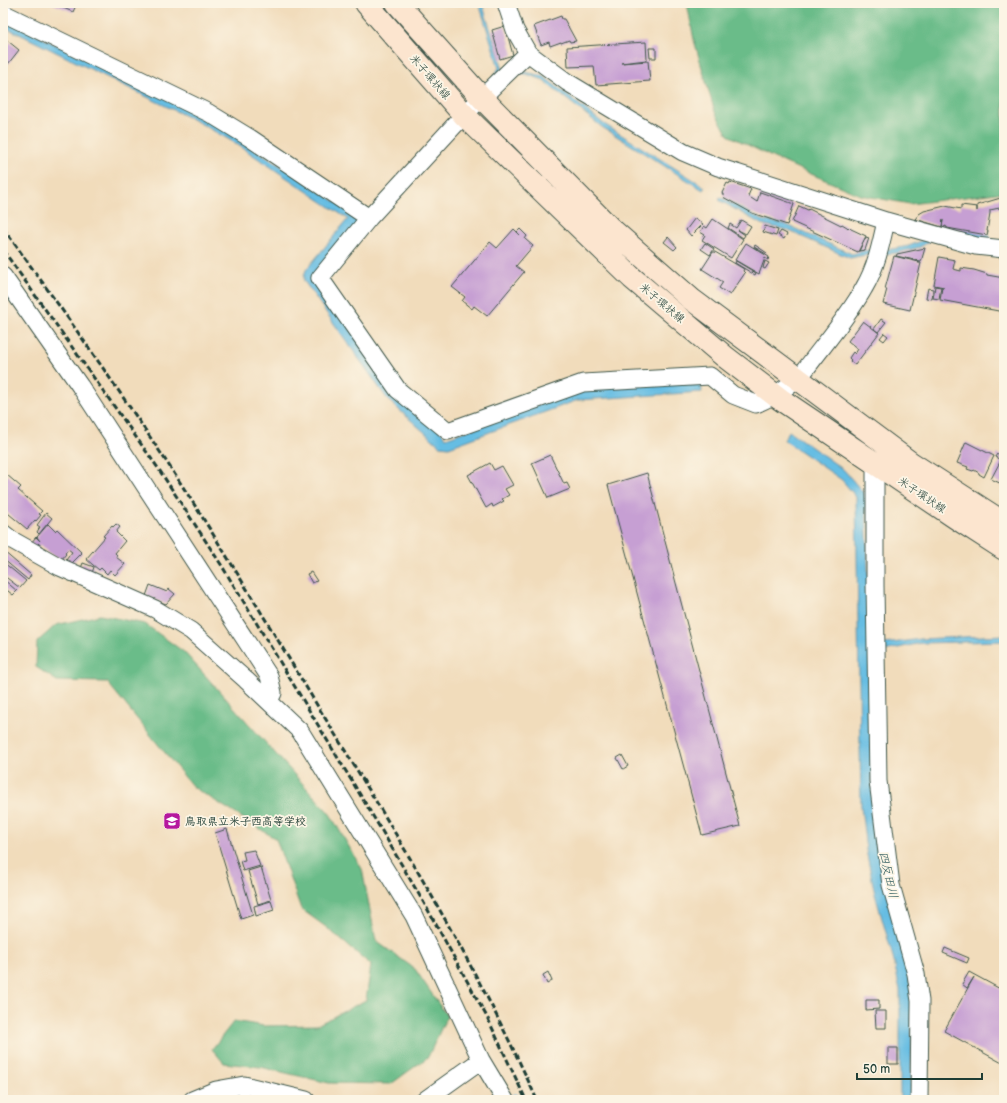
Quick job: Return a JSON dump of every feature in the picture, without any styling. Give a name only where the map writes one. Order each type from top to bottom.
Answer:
[{"type":"main road","name":"米子環状線","points":[[366,3],[464,115],[632,278],[724,356],[776,395],[875,463],[1004,548]]},
{"type":"main road","name":"米子環状線","points":[[397,3],[482,98],[609,227],[691,299],[911,463],[1004,523]]},
{"type":"street","points":[[506,3],[515,30],[528,53],[567,82],[683,152],[718,167],[886,221],[976,246],[1004,249]]},
{"type":"street","points":[[3,13],[209,113],[250,138],[369,218]]},
{"type":"street","points":[[528,53],[464,115],[369,218],[320,278],[398,390],[448,431],[583,383],[710,376],[733,395],[756,404],[776,395],[805,370],[865,287],[881,245],[886,221]]},
{"type":"street","points":[[3,276],[80,386],[269,676],[273,693],[269,701]]},
{"type":"street","points":[[875,463],[878,781],[884,839],[891,885],[916,974],[920,1000],[918,1100]]},
{"type":"street","points":[[3,533],[12,540],[60,567],[154,609],[191,631],[300,731],[414,916],[481,1060],[505,1100]]},
{"type":"street","points":[[425,1100],[481,1060]]},
{"type":"street","points":[[192,1100],[216,1090],[244,1085],[306,1100]]},
{"type":"green space","points":[[687,3],[1004,3],[1004,192],[910,204],[860,195],[774,158],[728,135],[715,112],[694,40]]},
{"type":"green space","points":[[100,615],[145,624],[184,652],[330,814],[362,869],[376,941],[415,969],[447,1016],[428,1057],[391,1084],[329,1083],[260,1067],[224,1063],[212,1049],[234,1021],[264,1026],[317,1025],[366,1000],[371,965],[326,927],[301,909],[276,839],[193,787],[107,682],[57,681],[36,667],[37,642],[56,625]]},
{"type":"water","points":[[479,3],[482,3],[503,69],[493,76],[499,68]]},
{"type":"water","points":[[3,19],[207,118],[362,219],[313,278],[446,438],[585,388],[701,381],[702,392],[578,400],[449,447],[440,446],[388,400],[304,281],[306,270],[348,219],[235,143],[198,122],[3,26]]},
{"type":"water","points":[[521,71],[543,76],[604,124],[705,187],[703,190],[602,127],[541,79],[526,74],[520,74]]},
{"type":"water","points":[[720,197],[762,220],[787,225],[852,254],[868,250],[893,249],[909,246],[926,239],[930,241],[920,247],[896,253],[865,255],[850,258],[787,230],[761,224],[719,200]]},
{"type":"water","points":[[789,431],[844,470],[866,496],[870,648],[885,644],[921,639],[1004,635],[1004,641],[921,643],[870,654],[874,828],[880,862],[909,977],[912,1001],[911,1100],[900,1100],[900,990],[893,957],[875,894],[866,850],[861,806],[856,497],[842,480],[784,440]]},
{"type":"building","points":[[51,3],[77,3],[73,12]]},
{"type":"building","points":[[561,16],[576,41],[570,42],[569,40],[550,46],[549,42],[541,45],[534,26]]},
{"type":"building","points":[[505,26],[513,55],[500,59],[492,30]]},
{"type":"building","points":[[3,37],[19,50],[8,64],[3,59]]},
{"type":"building","points":[[646,42],[647,60],[621,63],[648,61],[650,81],[596,85],[594,66],[568,67],[567,47]]},
{"type":"building","points":[[649,48],[656,48],[656,58],[650,58]]},
{"type":"building","points":[[730,182],[751,189],[748,196],[757,202],[760,192],[794,204],[787,225],[752,213],[723,197],[724,196],[722,193],[727,183],[729,184]]},
{"type":"building","points":[[1004,197],[1004,207],[990,210],[987,235],[947,228],[945,226],[944,228],[915,219],[924,211],[945,206],[961,209],[961,205],[977,207],[977,205]]},
{"type":"building","points":[[799,206],[808,210],[809,209],[866,236],[858,252],[792,222]]},
{"type":"building","points":[[695,218],[703,224],[691,236],[686,230]]},
{"type":"building","points":[[713,219],[743,239],[731,258],[702,240],[705,235],[700,232],[704,226],[707,228]]},
{"type":"building","points":[[741,220],[751,226],[746,234],[738,230],[745,235],[743,238],[728,228],[730,224],[736,228]]},
{"type":"building","points":[[765,226],[778,230],[776,236],[763,232]]},
{"type":"building","points":[[514,229],[517,232],[520,229],[527,236],[525,239],[533,246],[516,266],[524,272],[487,316],[474,306],[472,309],[462,301],[465,297],[452,287],[490,242],[497,248]]},
{"type":"building","points":[[781,231],[787,234],[784,239],[778,235]]},
{"type":"building","points":[[668,237],[677,247],[674,250],[664,242]]},
{"type":"building","points":[[866,237],[869,238],[865,250],[859,251]]},
{"type":"building","points":[[705,243],[714,249],[710,255],[701,249]]},
{"type":"building","points":[[746,243],[769,257],[768,260],[765,258],[759,274],[735,260]]},
{"type":"building","points":[[755,245],[767,253],[766,254],[754,247]]},
{"type":"building","points":[[925,248],[921,262],[896,256],[897,254]]},
{"type":"building","points":[[713,252],[744,269],[743,271],[745,273],[730,295],[719,288],[723,282],[702,269]]},
{"type":"building","points":[[894,256],[921,263],[910,310],[883,304],[887,289],[885,289]]},
{"type":"building","points":[[939,257],[955,260],[953,269],[961,271],[961,268],[974,270],[987,275],[1004,278],[1004,312],[940,300],[942,287],[944,287],[934,285]]},
{"type":"building","points":[[736,261],[756,273],[755,275],[735,263]]},
{"type":"building","points":[[765,261],[769,263],[765,269],[763,268]]},
{"type":"building","points":[[935,286],[941,287],[939,299],[933,298]]},
{"type":"building","points":[[928,288],[933,289],[932,299],[926,298]]},
{"type":"building","points":[[881,319],[886,322],[878,332],[874,329]]},
{"type":"building","points":[[863,321],[879,333],[855,365],[849,358],[853,352],[855,354],[858,349],[848,341]]},
{"type":"building","points":[[884,333],[888,336],[884,341],[880,338]]},
{"type":"building","points":[[966,442],[994,456],[984,477],[974,470],[967,469],[968,467],[957,463]]},
{"type":"building","points":[[997,454],[1003,457],[1002,459],[1004,460],[1004,485],[991,479],[1001,460],[995,457]]},
{"type":"building","points":[[550,455],[564,484],[567,483],[570,489],[548,498],[532,463]]},
{"type":"building","points":[[490,463],[494,470],[502,466],[513,485],[505,489],[509,495],[502,499],[504,501],[493,507],[492,504],[486,508],[468,475]]},
{"type":"building","points":[[647,473],[740,826],[702,835],[608,485]]},
{"type":"building","points":[[7,475],[21,487],[18,490],[42,511],[39,514],[41,515],[36,521],[35,520],[27,529],[3,509],[3,480]]},
{"type":"building","points":[[46,513],[52,518],[39,534],[37,532],[40,527],[37,525]]},
{"type":"building","points":[[48,524],[55,531],[57,529],[82,553],[71,564],[66,560],[72,552],[68,549],[61,560],[52,555],[38,543],[39,545],[36,549],[30,544],[36,537],[40,541],[37,537]]},
{"type":"building","points":[[116,524],[120,527],[116,532],[125,541],[115,553],[117,555],[116,557],[125,564],[115,575],[110,570],[107,574],[101,568],[99,570],[86,559],[105,537],[103,536],[112,526],[113,527]]},
{"type":"building","points":[[3,551],[31,575],[28,580],[3,559]]},
{"type":"building","points":[[3,562],[26,581],[20,588],[3,575]]},
{"type":"building","points":[[83,563],[94,567],[92,573],[81,568]]},
{"type":"building","points":[[311,572],[317,581],[312,583],[307,574]]},
{"type":"building","points":[[3,579],[17,591],[13,595],[3,587]]},
{"type":"building","points":[[150,585],[167,592],[169,589],[175,594],[166,604],[146,596]]},
{"type":"building","points":[[622,755],[628,766],[623,769],[617,758]]},
{"type":"building","points":[[227,829],[253,915],[241,919],[215,833]]},
{"type":"building","points":[[254,850],[260,866],[243,871],[240,861],[245,860],[243,852]]},
{"type":"building","points":[[261,867],[271,900],[258,904],[248,871]]},
{"type":"building","points":[[271,901],[274,910],[256,916],[254,906]]},
{"type":"building","points":[[945,948],[969,958],[967,963],[943,953]]},
{"type":"building","points":[[548,972],[552,981],[547,984],[543,975]]},
{"type":"building","points":[[969,972],[1004,991],[1004,1064],[944,1031],[974,977],[967,988],[962,984]]},
{"type":"building","points":[[866,1000],[879,1000],[879,1009],[866,1010]]},
{"type":"building","points":[[875,1011],[886,1011],[886,1028],[876,1028]]},
{"type":"building","points":[[888,1048],[898,1048],[898,1064],[888,1064]]},
{"type":"waterway","points":[[963,233],[988,238]]},
{"type":"waterway","points":[[508,1100],[515,1096],[517,1100]]},
{"type":"railway","points":[[3,228],[87,345],[148,434],[244,584],[376,801],[461,948],[488,998],[537,1100]]},
{"type":"railway","points":[[3,250],[158,468],[222,566],[428,910],[488,1019],[526,1100]]},
{"type":"place","name":"鳥取県立米子西高等学校","points":[[172,821]]},
{"type":"water label","name":"四反田川","points":[[888,875]]}]
